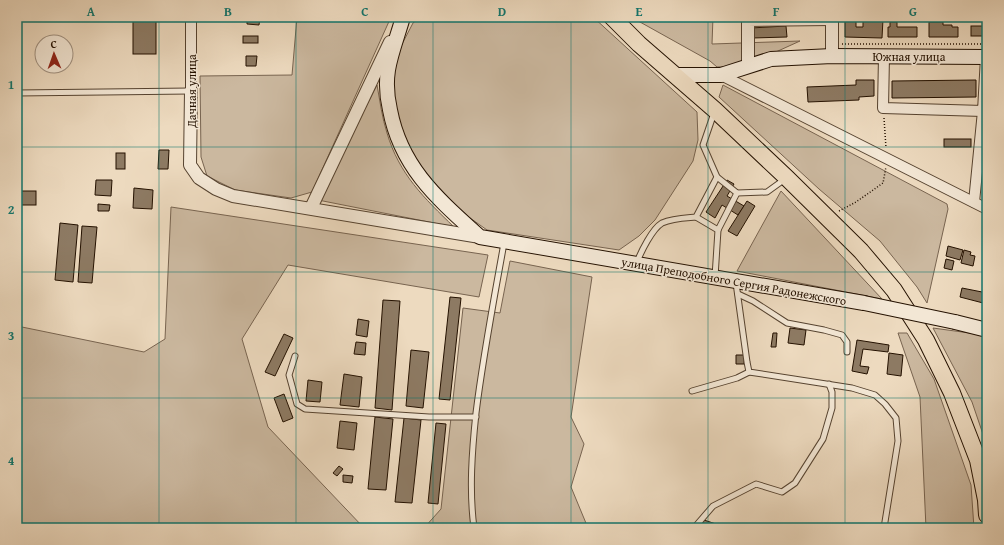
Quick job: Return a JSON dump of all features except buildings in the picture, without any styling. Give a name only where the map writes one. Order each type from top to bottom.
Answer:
[{"type":"highway","points":[[612,17],[639,44],[715,110],[787,178],[861,251],[894,290],[926,340],[952,393],[978,460],[986,500],[987,515]]},
{"type":"main road","points":[[402,17],[388,71],[387,88],[393,124],[401,147],[417,174],[438,199],[480,237]]},
{"type":"main road","points":[[394,46],[412,17]]},
{"type":"main road","points":[[604,17],[639,44]]},
{"type":"main road","name":"Южная улица","points":[[674,75],[721,75],[771,59],[832,50],[884,56],[987,52]]},
{"type":"main road","name":"улица Преподобного Сергия Радонежского","points":[[480,237],[715,278],[737,288],[864,303],[987,330]]},
{"type":"street","name":"Дачная улица","points":[[191,17],[190,165],[199,178],[216,189],[233,196],[311,208]]},
{"type":"street","points":[[402,17],[311,208],[480,237]]},
{"type":"street","points":[[748,66],[748,20],[832,18],[832,50]]},
{"type":"street","points":[[373,79],[394,46]]},
{"type":"street","points":[[974,202],[982,167],[987,52]]},
{"type":"street","points":[[884,56],[883,108],[985,111]]},
{"type":"street","points":[[721,75],[987,209]]},
{"type":"lane","points":[[17,93],[191,91]]},
{"type":"lane","points":[[715,110],[703,146],[717,177],[737,193],[767,192],[787,178]]},
{"type":"lane","points":[[696,217],[717,177]]},
{"type":"lane","points":[[715,278],[718,230],[737,193]]},
{"type":"lane","points":[[636,264],[646,243],[661,224],[675,219],[696,217],[718,230]]},
{"type":"lane","points":[[474,528],[472,512],[472,454],[480,378],[504,242]]},
{"type":"lane","points":[[737,288],[753,301],[787,323],[842,335],[847,342],[847,352]]},
{"type":"lane","points":[[737,288],[749,372]]},
{"type":"lane","points":[[295,356],[289,375],[297,404],[305,409],[476,417]]},
{"type":"lane","points":[[692,391],[737,378],[749,372],[852,388],[875,395],[885,404],[896,418],[898,441],[884,528]]},
{"type":"lane","points":[[694,528],[713,506],[756,484],[782,492],[796,483],[823,439],[832,408],[832,392],[829,384]]},
{"type":"path","points":[[832,50],[987,52]]},
{"type":"path","points":[[827,218],[856,202],[883,182],[887,159],[883,108]]},
{"type":"shaded area","points":[[297,17],[391,17],[312,192],[291,198],[235,190],[207,176],[201,157],[200,76],[292,75]]},
{"type":"shaded area","points":[[420,17],[593,17],[697,112],[698,140],[693,161],[655,220],[639,236],[619,250],[487,230],[456,208],[416,164],[397,121],[392,79],[401,46],[413,23]]},
{"type":"shaded area","points":[[631,17],[713,17],[712,44],[800,41],[767,56],[736,66],[717,67],[710,61]]},
{"type":"shaded area","points":[[377,85],[385,127],[398,161],[423,195],[454,227],[318,200]]},
{"type":"shaded area","points":[[723,85],[947,204],[948,209],[927,303],[917,287],[880,241],[819,189],[719,97]]},
{"type":"shaded area","points":[[781,191],[882,299],[737,271]]},
{"type":"shaded area","points":[[171,207],[488,255],[479,297],[288,265],[242,339],[268,427],[364,528],[17,528],[17,326],[144,352],[165,339]]},
{"type":"shaded area","points":[[510,261],[592,277],[571,417],[584,444],[571,487],[588,528],[424,528],[441,509],[463,308],[500,313]]},
{"type":"shaded area","points":[[933,328],[984,335],[987,338],[987,446],[972,402]]},
{"type":"shaded area","points":[[898,333],[907,333],[934,379],[971,485],[974,528],[926,528],[920,397]]}]
